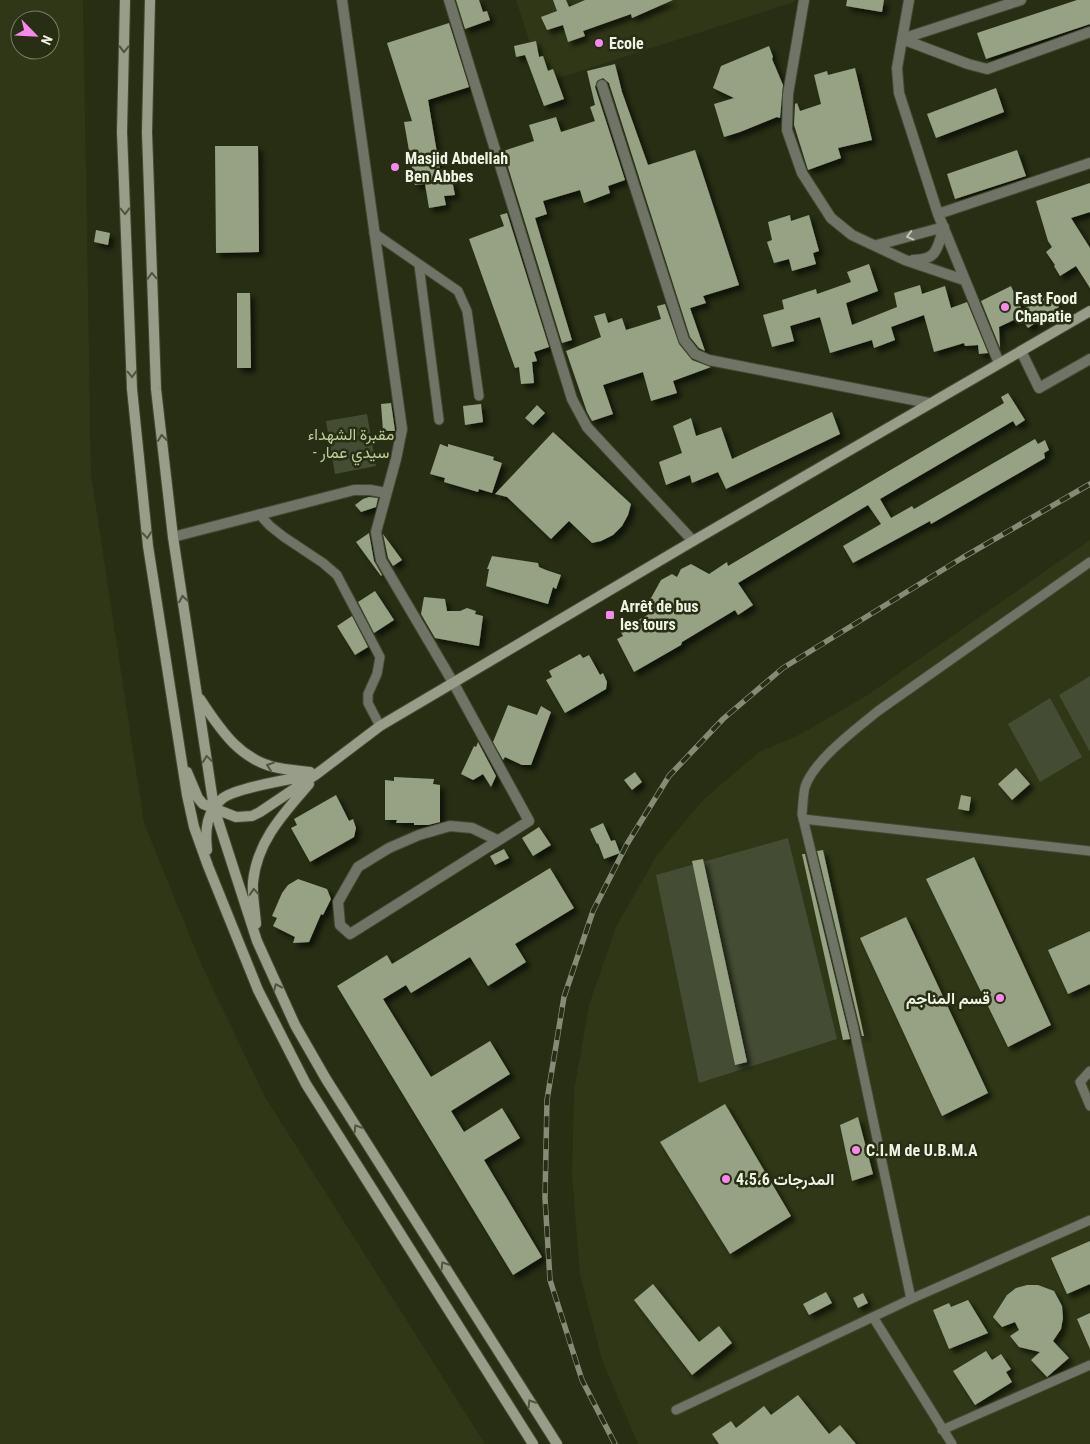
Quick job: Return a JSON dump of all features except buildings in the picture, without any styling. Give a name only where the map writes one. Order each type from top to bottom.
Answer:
[{"type":"main road","points":[[125,0],[122,132],[132,389],[148,546],[186,795],[194,827],[258,990],[306,1084],[533,1444]]},
{"type":"main road","points":[[150,0],[147,132],[156,389],[173,537],[214,808],[257,941],[295,1025],[326,1079],[557,1444]]},
{"type":"main road","points":[[180,754],[198,798],[204,804],[236,817],[252,816],[318,773],[380,726],[1090,310]]},
{"type":"main road","points":[[198,696],[224,736],[245,754],[277,768],[318,773]]},
{"type":"main road","points":[[208,866],[207,820],[223,798],[239,791],[318,773]]},
{"type":"main road","points":[[257,941],[253,884],[256,864],[264,843],[276,822],[318,773]]},
{"type":"street","points":[[342,0],[402,429],[396,459],[376,532],[382,560],[454,684],[529,821],[350,934],[340,925],[338,902],[358,867],[389,848],[419,835],[450,826],[472,828],[497,840]]},
{"type":"street","points":[[450,0],[572,399],[587,428],[693,541]]},
{"type":"street","points":[[804,0],[788,94],[787,130],[802,173],[831,218],[852,235],[877,245],[905,260],[964,280]]},
{"type":"street","points":[[909,0],[897,68],[899,93],[938,214],[999,363]]},
{"type":"street","points":[[902,39],[1021,0]]},
{"type":"street","points":[[902,39],[968,64],[987,69],[1090,32]]},
{"type":"street","points":[[602,85],[684,340],[695,354],[709,360],[929,403]]},
{"type":"street","points":[[938,214],[1090,163]]},
{"type":"street","points":[[877,245],[944,227]]},
{"type":"street","points":[[905,260],[926,260],[936,252],[944,227]]},
{"type":"street","points":[[1020,351],[1039,388],[1085,358]]},
{"type":"street","points":[[173,537],[354,490],[370,490],[386,494]]},
{"type":"lane","points":[[374,234],[458,291],[467,311],[479,396]]},
{"type":"lane","points":[[419,264],[439,420]]},
{"type":"lane","points":[[259,514],[284,537],[323,563],[337,575],[380,657],[377,674],[368,694],[368,703],[380,726]]},
{"type":"lane","points":[[911,1299],[853,1025],[802,814],[806,786],[821,762],[845,738],[878,711],[1090,562]]},
{"type":"lane","points":[[803,818],[1090,851]]},
{"type":"lane","points":[[1090,1070],[1080,1082],[1090,1106]]},
{"type":"lane","points":[[676,1410],[873,1316],[1090,1220]]},
{"type":"lane","points":[[873,1316],[952,1444]]},
{"type":"lane","points":[[942,1430],[1090,1365]]},
{"type":"shaded area","points":[[0,0],[83,0],[91,474],[144,823],[203,968],[265,1097],[485,1444],[0,1444]]},
{"type":"shaded area","name":"Ecole","points":[[516,0],[795,0],[794,2],[543,83]]},
{"type":"shaded area","points":[[1090,540],[1090,1444],[638,1444],[602,1360],[580,1274],[572,1176],[574,1091],[589,1005],[616,927],[657,855],[703,800],[759,752],[803,733],[869,694]]},
{"type":"green space","name":"مقبرة الشهداء - سيدي عمار","points":[[367,414],[376,466],[335,474],[326,421]]},
{"type":"green space","points":[[1090,676],[1090,752],[1059,695]]},
{"type":"green space","points":[[1050,698],[1082,757],[1040,782],[1008,724]]},
{"type":"green space","points":[[788,838],[837,1039],[699,1083],[656,875]]},
{"type":"railway","points":[[615,1444],[582,1380],[550,1280],[545,1198],[547,1100],[564,997],[593,911],[627,844],[669,776],[723,719],[783,668],[962,558],[1090,484]]},
{"type":"place","name":"Ecole","points":[[599,43]]},
{"type":"place","name":"Masjid Abdellah Ben Abbes","points":[[395,167]]},
{"type":"place","name":"Fast Food Chapatie","points":[[1005,307]]},
{"type":"place","name":"Arrêt de bus les tours","points":[[610,615]]},
{"type":"place","name":"قسم المناجم","points":[[1000,998]]},
{"type":"place","name":"C.I.M de U.B.M.A","points":[[856,1150]]},
{"type":"place","name":"المدرجات 4،5،6","points":[[726,1179]]}]
